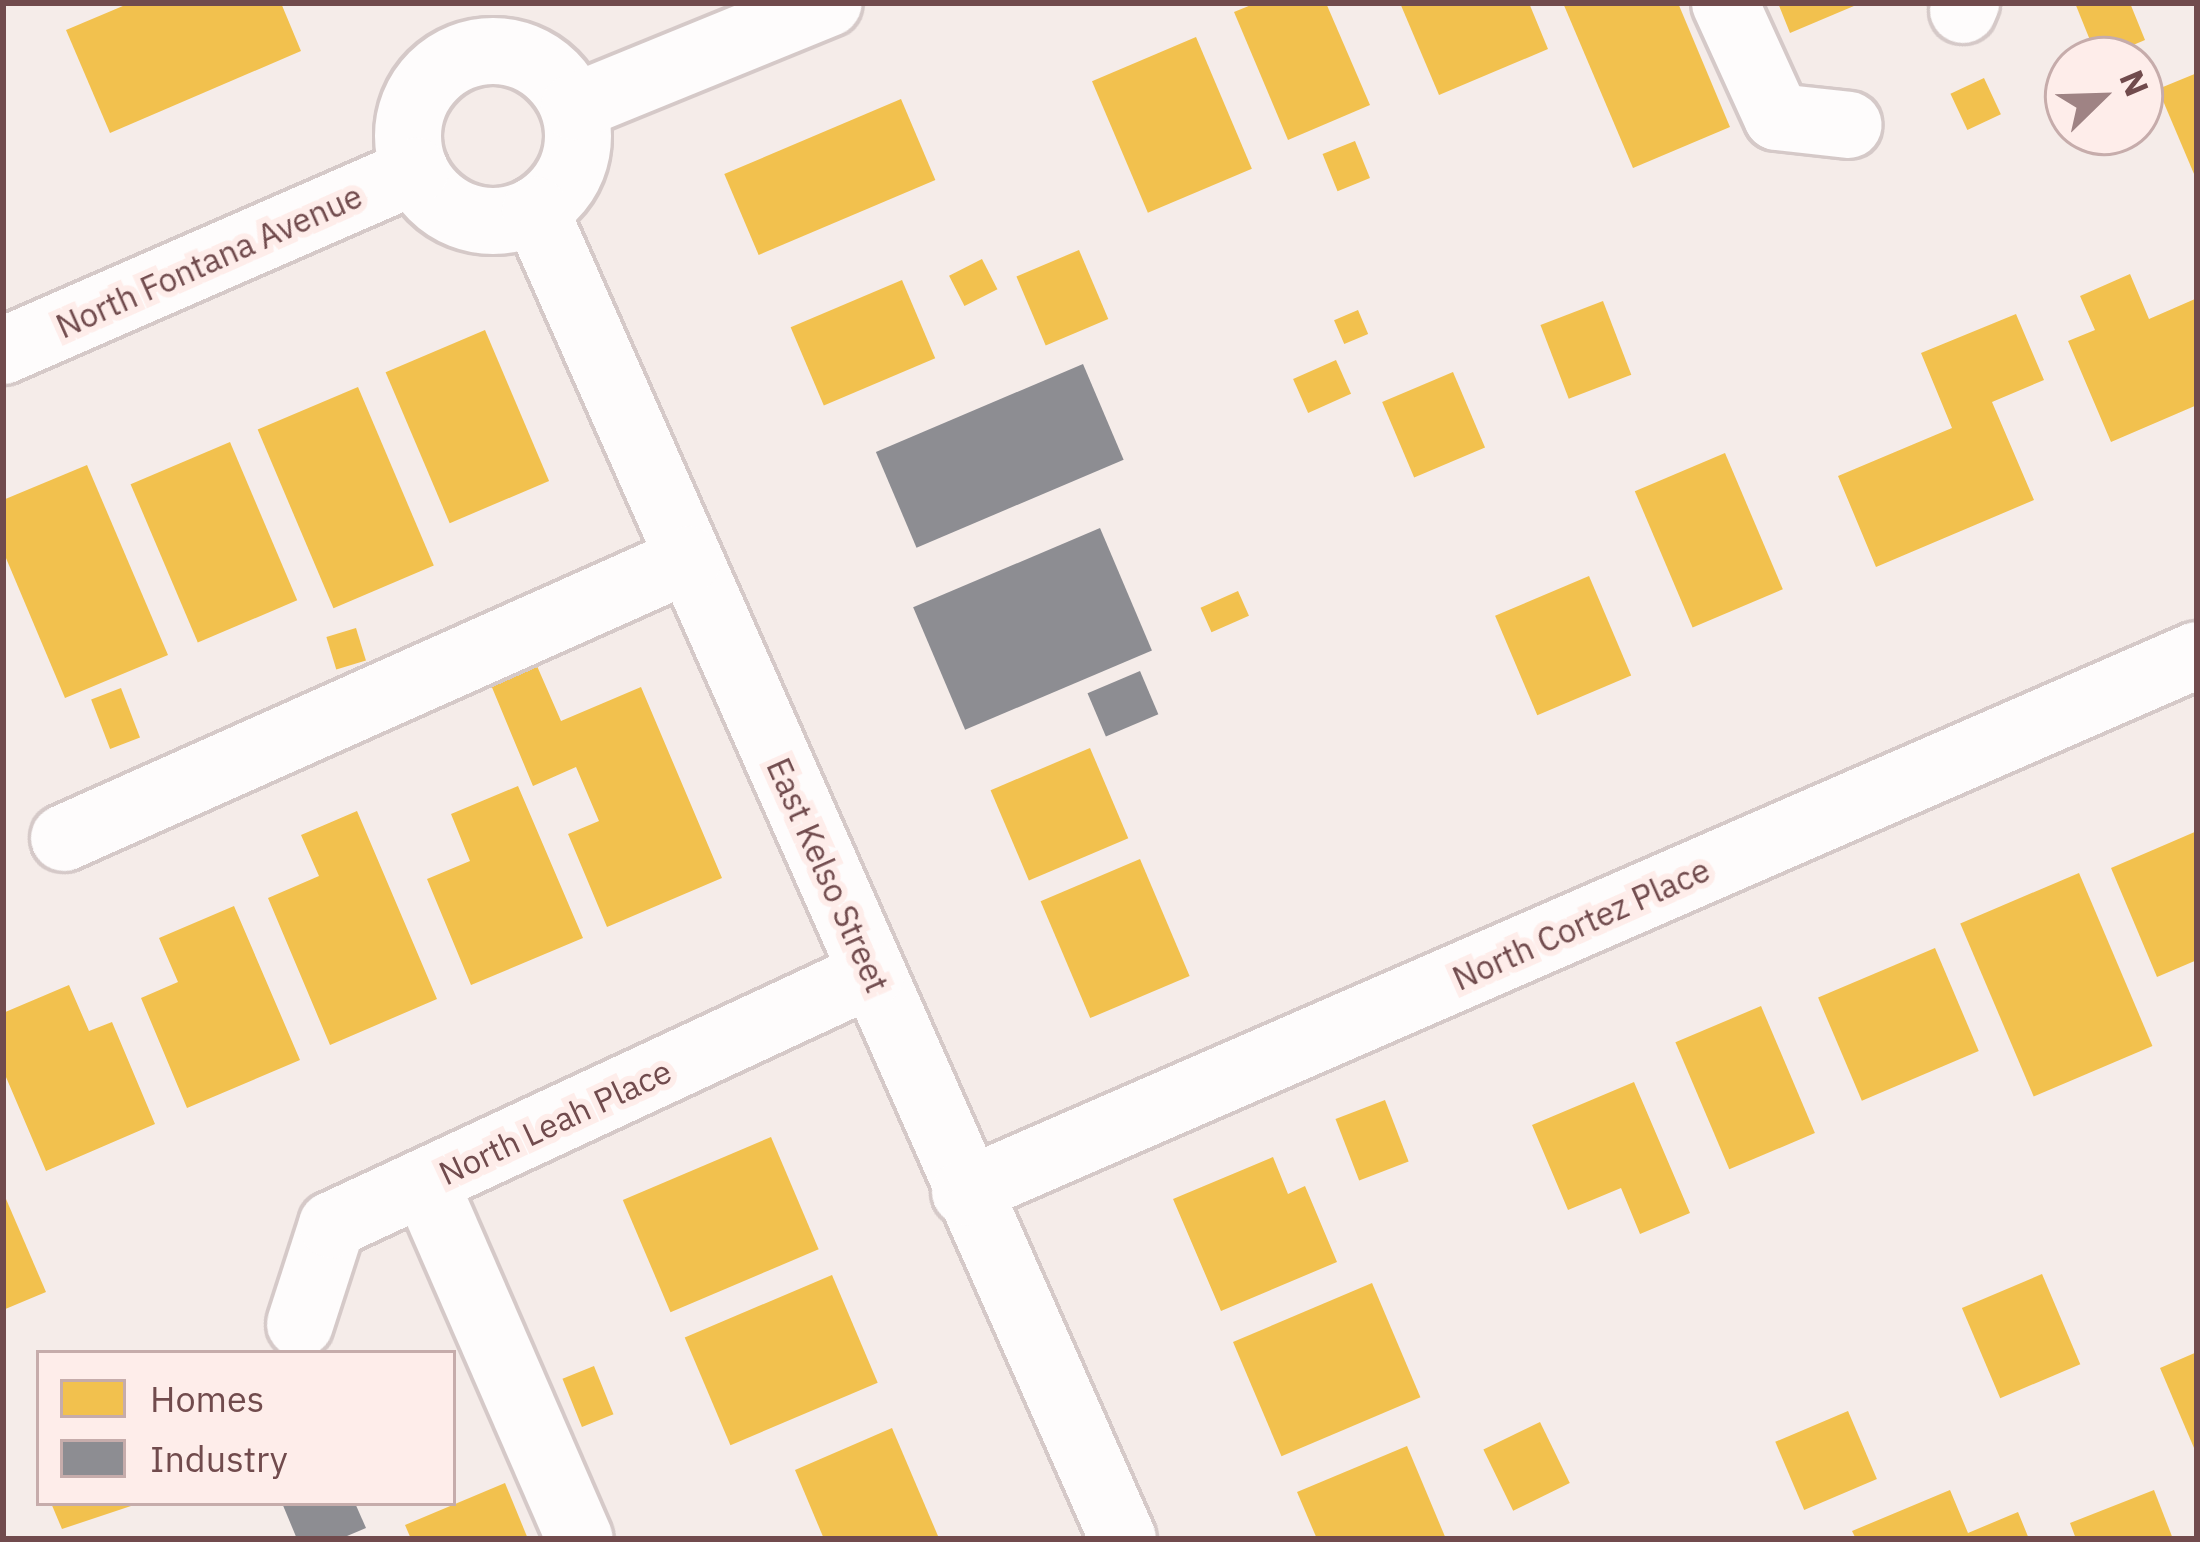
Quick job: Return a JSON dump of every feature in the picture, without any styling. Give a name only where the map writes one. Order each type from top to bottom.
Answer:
[{"type":"street","points":[[574,106],[829,3]]},
{"type":"street","points":[[1725,3],[1777,117],[1849,125]]},
{"type":"street","points":[[478,26],[541,65],[574,106],[576,159],[535,210],[494,222],[465,217],[439,202],[415,171],[408,123],[416,95],[459,56],[478,26]]},
{"type":"street","name":"North Fontana Avenue","points":[[3,351],[415,171]]},
{"type":"street","name":"East Kelso Street","points":[[535,210],[965,1192],[1124,1539]]},
{"type":"street","points":[[64,838],[688,559]]},
{"type":"street","name":"North Cortez Place","points":[[965,1192],[2197,655]]},
{"type":"street","name":"North Leah Place","points":[[301,1324],[332,1226],[871,974]]},
{"type":"street","points":[[425,1183],[580,1539]]},
{"type":"building: Homes","points":[[130,3],[281,3],[301,51],[110,133],[66,30]]},
{"type":"building: Homes","points":[[1256,3],[1326,3],[1370,105],[1288,140],[1234,12]]},
{"type":"building: Homes","points":[[1400,3],[1529,3],[1548,49],[1439,95]]},
{"type":"building: Homes","points":[[1563,3],[1678,3],[1730,127],[1633,168]]},
{"type":"building: Homes","points":[[1778,3],[1861,3],[1790,33]]},
{"type":"building: Homes","points":[[2075,3],[2130,3],[2143,36],[2088,36]]},
{"type":"building: Homes","points":[[1196,37],[1252,169],[1148,213],[1092,81]]},
{"type":"building: Homes","points":[[2197,73],[2197,181],[2164,103],[2164,87]]},
{"type":"building: Homes","points":[[1984,78],[2001,114],[1967,130],[1950,94]]},
{"type":"building: Homes","points":[[901,99],[935,180],[759,255],[724,174]]},
{"type":"building: Homes","points":[[1355,141],[1370,178],[1338,191],[1323,154]]},
{"type":"building: Homes","points":[[1079,250],[1108,319],[1046,346],[1016,277]]},
{"type":"building: Homes","points":[[982,259],[997,289],[964,306],[949,276]]},
{"type":"building: Homes","points":[[2130,274],[2149,319],[2195,299],[2197,405],[2111,442],[2068,341],[2095,330],[2080,296]]},
{"type":"building: Homes","points":[[902,280],[935,358],[824,406],[791,327]]},
{"type":"building: Homes","points":[[1603,301],[1631,375],[1569,399],[1540,325]]},
{"type":"building: Homes","points":[[1358,310],[1368,334],[1344,344],[1334,320]]},
{"type":"building: Homes","points":[[2016,314],[2044,380],[1992,402],[2034,500],[1876,567],[1838,476],[1952,428],[1921,353]]},
{"type":"building: Homes","points":[[485,330],[549,481],[450,523],[386,372]]},
{"type":"building: Homes","points":[[1336,360],[1351,394],[1308,413],[1293,379]]},
{"type":"building: Homes","points":[[1453,372],[1485,447],[1414,478],[1382,402]]},
{"type":"building: Homes","points":[[358,387],[434,566],[333,608],[258,430]]},
{"type":"building: Homes","points":[[230,442],[297,600],[198,643],[131,484]]},
{"type":"building: Homes","points":[[1725,453],[1783,589],[1693,628],[1635,491]]},
{"type":"building: Homes","points":[[87,465],[168,655],[65,698],[3,551],[3,500]]},
{"type":"building: Homes","points":[[1589,576],[1631,675],[1537,715],[1495,616]]},
{"type":"building: Homes","points":[[1238,591],[1249,616],[1212,632],[1201,608]]},
{"type":"building: Homes","points":[[356,628],[366,661],[336,670],[326,637]]},
{"type":"building: Homes","points":[[537,666],[561,721],[641,687],[722,878],[607,927],[568,834],[599,821],[576,767],[533,786],[491,685]]},
{"type":"building: Homes","points":[[121,688],[140,737],[110,749],[91,699]]},
{"type":"building: Homes","points":[[1090,748],[1128,838],[1029,880],[991,790]]},
{"type":"building: Homes","points":[[518,786],[583,938],[471,985],[427,879],[470,861],[451,814]]},
{"type":"building: Homes","points":[[357,811],[437,999],[330,1045],[268,898],[319,876],[301,835]]},
{"type":"building: Homes","points":[[2197,831],[2197,960],[2157,977],[2111,868]]},
{"type":"building: Homes","points":[[1140,859],[1190,976],[1090,1018],[1041,901]]},
{"type":"building: Homes","points":[[2079,873],[2152,1046],[2034,1096],[1960,923]]},
{"type":"building: Homes","points":[[234,906],[300,1060],[187,1108],[141,998],[178,982],[159,938]]},
{"type":"building: Homes","points":[[1935,948],[1979,1051],[1862,1101],[1818,998]]},
{"type":"building: Homes","points":[[69,985],[89,1031],[112,1022],[155,1124],[46,1171],[3,1070],[3,1013]]},
{"type":"building: Homes","points":[[1761,1006],[1815,1133],[1729,1169],[1675,1042]]},
{"type":"building: Homes","points":[[1634,1082],[1690,1213],[1640,1234],[1621,1188],[1568,1210],[1532,1125]]},
{"type":"building: Homes","points":[[1385,1100],[1409,1162],[1359,1181],[1336,1119]]},
{"type":"building: Homes","points":[[771,1137],[819,1249],[670,1312],[623,1200]]},
{"type":"building: Homes","points":[[1273,1157],[1288,1194],[1305,1186],[1337,1262],[1221,1311],[1173,1199]]},
{"type":"building: Homes","points":[[3,1192],[46,1292],[3,1310]]},
{"type":"building: Homes","points":[[2042,1274],[2080,1364],[2000,1398],[1962,1308]]},
{"type":"building: Homes","points":[[832,1275],[878,1383],[730,1445],[685,1338]]},
{"type":"building: Homes","points":[[1372,1283],[1420,1397],[1281,1456],[1233,1342]]},
{"type":"building: Homes","points":[[2197,1352],[2197,1455],[2160,1368]]},
{"type":"building: Homes","points":[[594,1366],[613,1414],[582,1427],[562,1379]]},
{"type":"building: Homes","points":[[1848,1411],[1877,1479],[1804,1510],[1775,1442]]},
{"type":"building: Homes","points":[[1540,1422],[1570,1483],[1513,1511],[1483,1450]]},
{"type":"building: Homes","points":[[892,1428],[938,1536],[824,1539],[795,1470]]},
{"type":"building: Homes","points":[[1407,1446],[1446,1539],[1317,1539],[1297,1492]]},
{"type":"building: Homes","points":[[505,1483],[528,1539],[411,1539],[405,1525]]},
{"type":"building: Homes","points":[[1950,1490],[1968,1533],[2018,1512],[2029,1539],[1856,1539],[1852,1531]]},
{"type":"building: Homes","points":[[2154,1490],[2173,1539],[2076,1539],[2070,1523]]},
{"type":"building: Homes","points":[[52,1506],[131,1506],[62,1529]]},
{"type":"building: Industry","points":[[1083,364],[1124,460],[917,548],[876,452]]},
{"type":"building: Industry","points":[[1100,528],[1152,650],[965,730],[913,607]]},
{"type":"building: Industry","points":[[1140,671],[1158,714],[1106,737],[1088,693]]},
{"type":"building: Industry","points":[[283,1506],[356,1506],[366,1528],[340,1539],[297,1539]]}]
